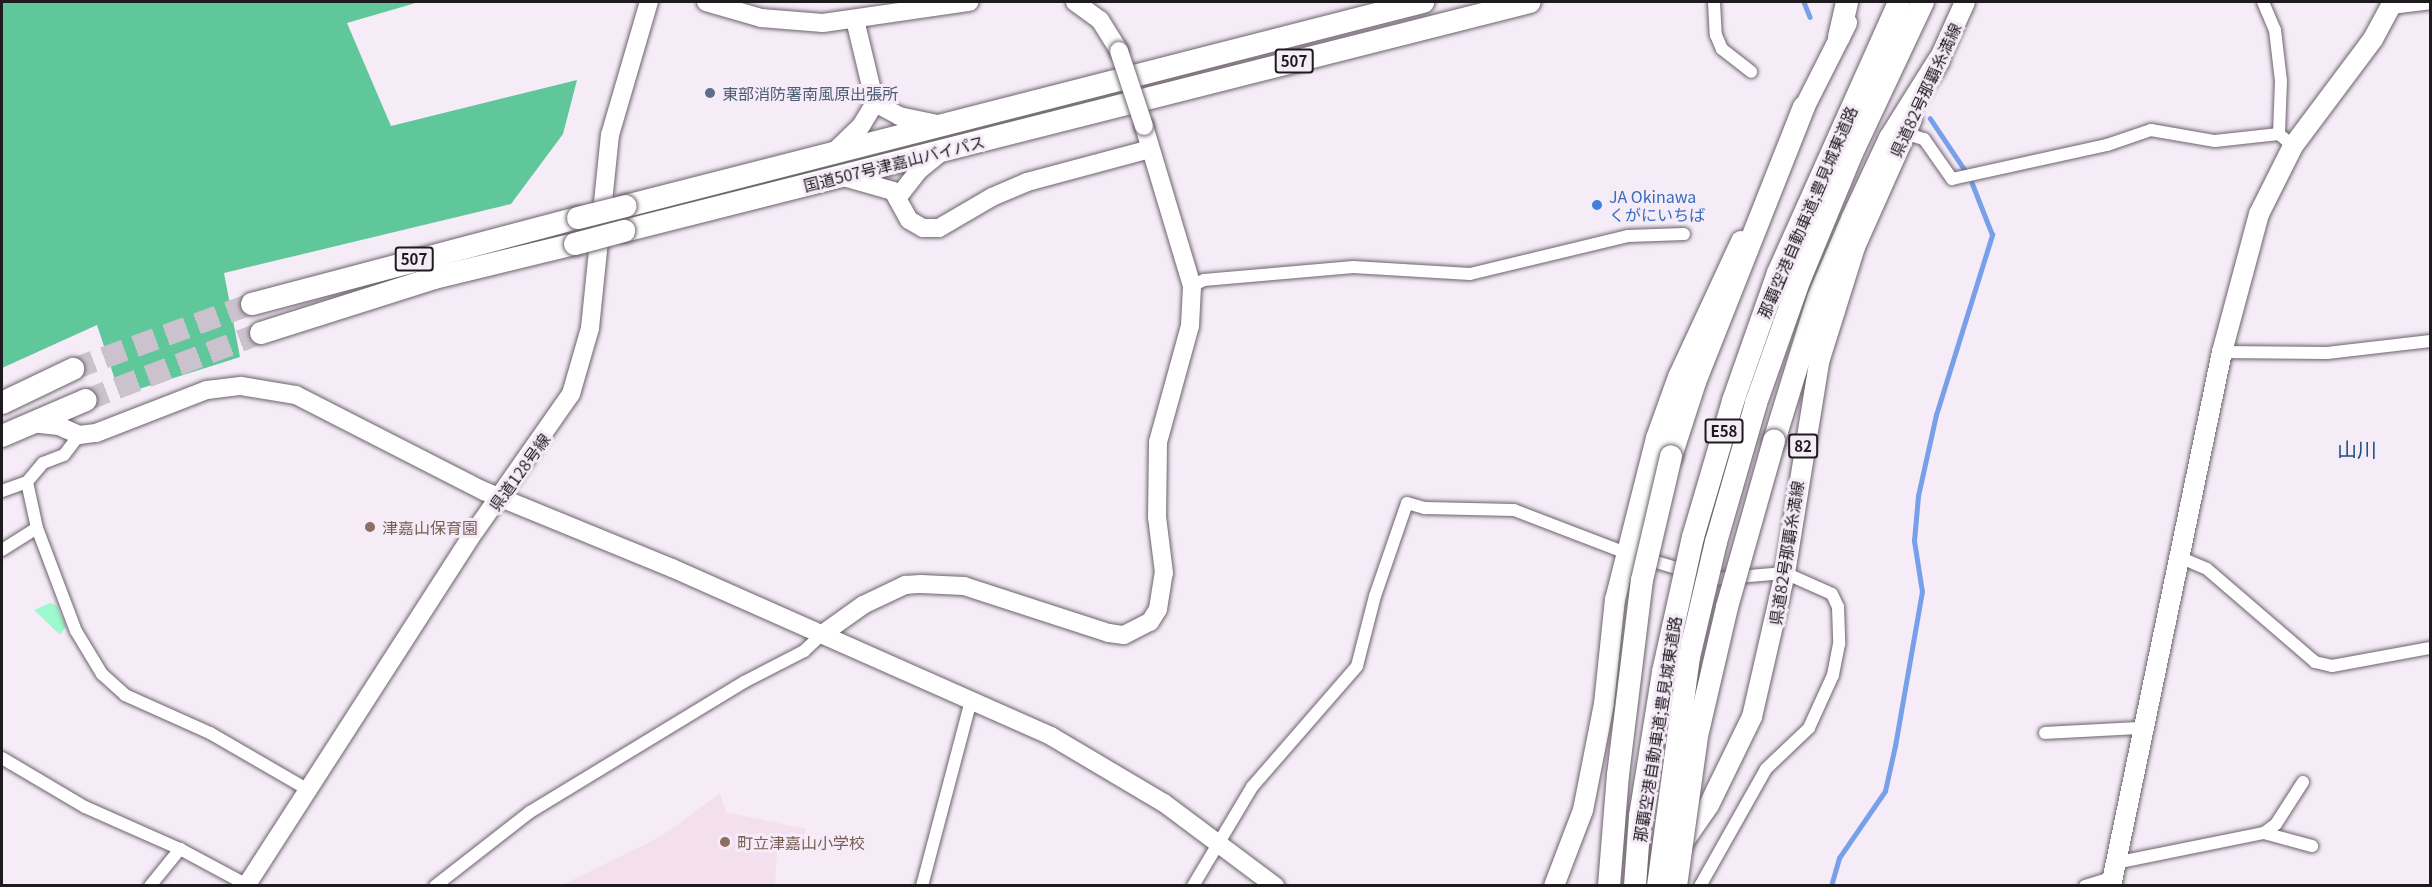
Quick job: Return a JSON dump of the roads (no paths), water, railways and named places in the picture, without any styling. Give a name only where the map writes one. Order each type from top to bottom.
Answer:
[{"type":"highway","name":"国道507号津嘉山バイパス","points":[[252,304],[936,124],[1423,2]]},
{"type":"highway","name":"国道507号津嘉山バイパス","points":[[261,333],[434,278],[1530,2]]},
{"type":"highway","points":[[1839,37],[1847,2]]},
{"type":"highway","name":"那覇空港自動車道;豊見城東道路","points":[[1635,885],[1640,816],[1663,672],[1693,537],[1730,412],[1778,273],[1899,2]]},
{"type":"highway","name":"那覇空港自動車道;豊見城東道路","points":[[1658,885],[1689,657],[1716,542],[1756,403],[1800,279],[1851,155],[1923,2]]},
{"type":"highway","points":[[1676,885],[1697,736],[1727,607],[1774,441],[1818,298],[1890,138],[1940,60]]},
{"type":"highway","points":[[1609,885],[1642,580],[1671,456],[1695,382],[1804,107]]},
{"type":"highway","points":[[2,403],[74,369]]},
{"type":"highway","points":[[2,436],[86,400]]},
{"type":"main road","points":[[1554,885],[1580,820],[1592,770],[1615,600],[1656,438],[1678,377],[1804,107],[1857,2]]},
{"type":"main road","name":"県道82号那覇糸満線","points":[[1648,885],[1709,806],[1752,717],[1785,573],[1819,362],[1855,247],[1965,2]]},
{"type":"main road","points":[[2113,875],[2142,728],[2223,351],[2259,214],[2286,140],[2373,39],[2392,5]]},
{"type":"street","name":"県道128号線","points":[[247,885],[310,791],[438,588],[560,413],[579,374],[590,328],[606,157],[649,2]]},
{"type":"street","points":[[706,2],[782,21],[855,20],[969,2]]},
{"type":"street","points":[[435,885],[530,812],[744,682],[804,651],[821,635],[863,605],[905,585],[964,586],[1109,633],[1124,635],[1150,622],[1158,609],[1164,573],[1156,517],[1158,442],[1190,326],[1192,286],[1119,51],[1100,20],[1075,2]]},
{"type":"street","points":[[1714,2],[1716,35],[1722,49],[1751,72]]},
{"type":"street","points":[[1905,133],[1924,139],[1952,179],[2108,146],[2151,130],[2215,141],[2286,140],[2275,30],[2263,2]]},
{"type":"street","points":[[2392,5],[2430,3]]},
{"type":"street","points":[[836,150],[867,119],[875,103],[855,20]]},
{"type":"street","points":[[875,103],[899,116],[936,124]]},
{"type":"street","points":[[838,177],[869,182],[898,197],[909,220],[923,228],[939,228],[992,197],[1027,182],[1150,149]]},
{"type":"street","points":[[898,197],[918,171],[944,150]]},
{"type":"street","points":[[1192,286],[1204,280],[1353,267],[1470,274],[1628,236],[1684,234]]},
{"type":"street","points":[[2223,351],[2327,353],[2430,341]]},
{"type":"street","points":[[32,423],[59,426],[79,435],[96,433],[207,390],[271,388],[317,405],[500,498],[1051,735],[1124,776],[1275,885]]},
{"type":"street","points":[[2,491],[27,482],[43,463],[63,455],[79,435]]},
{"type":"street","points":[[27,482],[37,528],[76,631],[113,687],[256,757],[310,791]]},
{"type":"street","points":[[1193,885],[1221,844],[1252,787],[1357,666],[1375,596],[1407,503],[1425,508],[1514,510],[1626,553],[1713,579],[1785,573],[1832,594],[1838,607],[1839,644],[1833,675],[1809,728],[1766,769],[1700,885]]},
{"type":"street","points":[[2,550],[37,528]]},
{"type":"street","points":[[2179,557],[2207,569],[2315,662],[2332,666],[2430,648]]},
{"type":"street","points":[[922,885],[971,700]]},
{"type":"street","points":[[2045,733],[2142,728]]},
{"type":"street","points":[[2,758],[85,807],[180,849],[247,885]]},
{"type":"street","points":[[2085,885],[2264,833],[2276,824],[2303,782]]},
{"type":"street","points":[[2264,833],[2312,846]]},
{"type":"street","points":[[150,885],[180,849]]},
{"type":"waterway","points":[[1804,2],[1810,17]]},
{"type":"waterway","points":[[1930,118],[1965,170]]},
{"type":"waterway","points":[[1831,886],[1839,858],[1885,791],[1895,746],[1922,592],[1914,541],[1918,496],[1936,415],[1992,235],[1972,184]]},
{"type":"tunnel","points":[[73,369],[252,304]]},
{"type":"tunnel","points":[[86,400],[261,333]]},
{"type":"place","name":"東部消防署南風原出張所","points":[[710,93]]},
{"type":"place","name":"JA Okinawa くがにいちば","points":[[1597,205]]},
{"type":"place","name":"津嘉山保育園","points":[[370,527]]},
{"type":"place","name":"町立津嘉山小学校","points":[[725,842]]},
{"type":"district","name":"山川","points":[[2357,448]]}]
